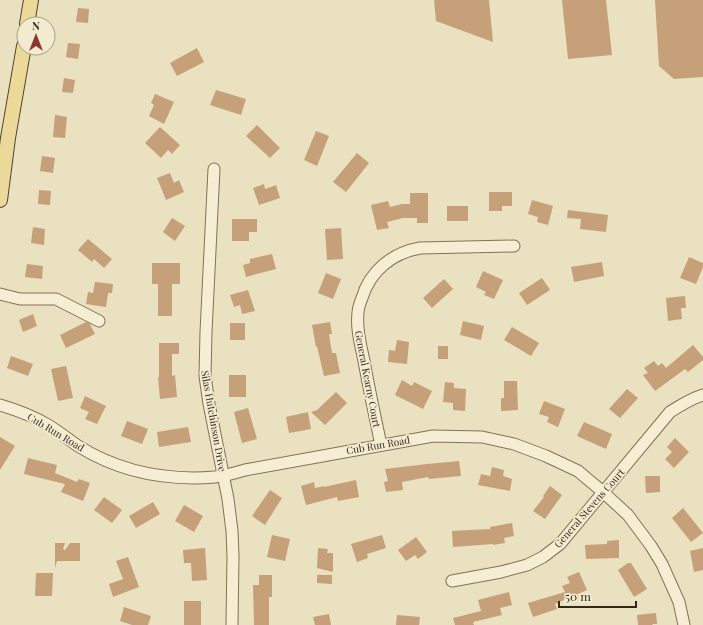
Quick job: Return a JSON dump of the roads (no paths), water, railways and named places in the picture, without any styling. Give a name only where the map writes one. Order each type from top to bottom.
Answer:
[{"type":"main road","points":[[28,16],[31,0]]},
{"type":"main road","points":[[0,200],[8,138],[22,56]]},
{"type":"street","name":"Silas Hutchinson Drive","points":[[214,170],[205,376],[232,531],[232,625]]},
{"type":"street","name":"General Kearny Court","points":[[381,445],[373,410],[358,324],[359,307],[363,293],[369,281],[385,262],[413,249],[514,246]]},
{"type":"street","points":[[0,294],[20,299],[56,299],[99,321]]},
{"type":"street","name":"General Stevens Court","points":[[452,581],[502,572],[527,565],[543,557],[560,544],[670,412],[688,401],[703,395]]},
{"type":"street","name":"Cub Run Road","points":[[0,405],[16,410],[48,425],[78,446],[117,466],[144,474],[165,477],[187,478],[223,476],[245,470],[432,436],[482,437],[514,444],[546,456],[578,472],[628,515],[651,546],[662,564],[679,602],[684,625]]}]
